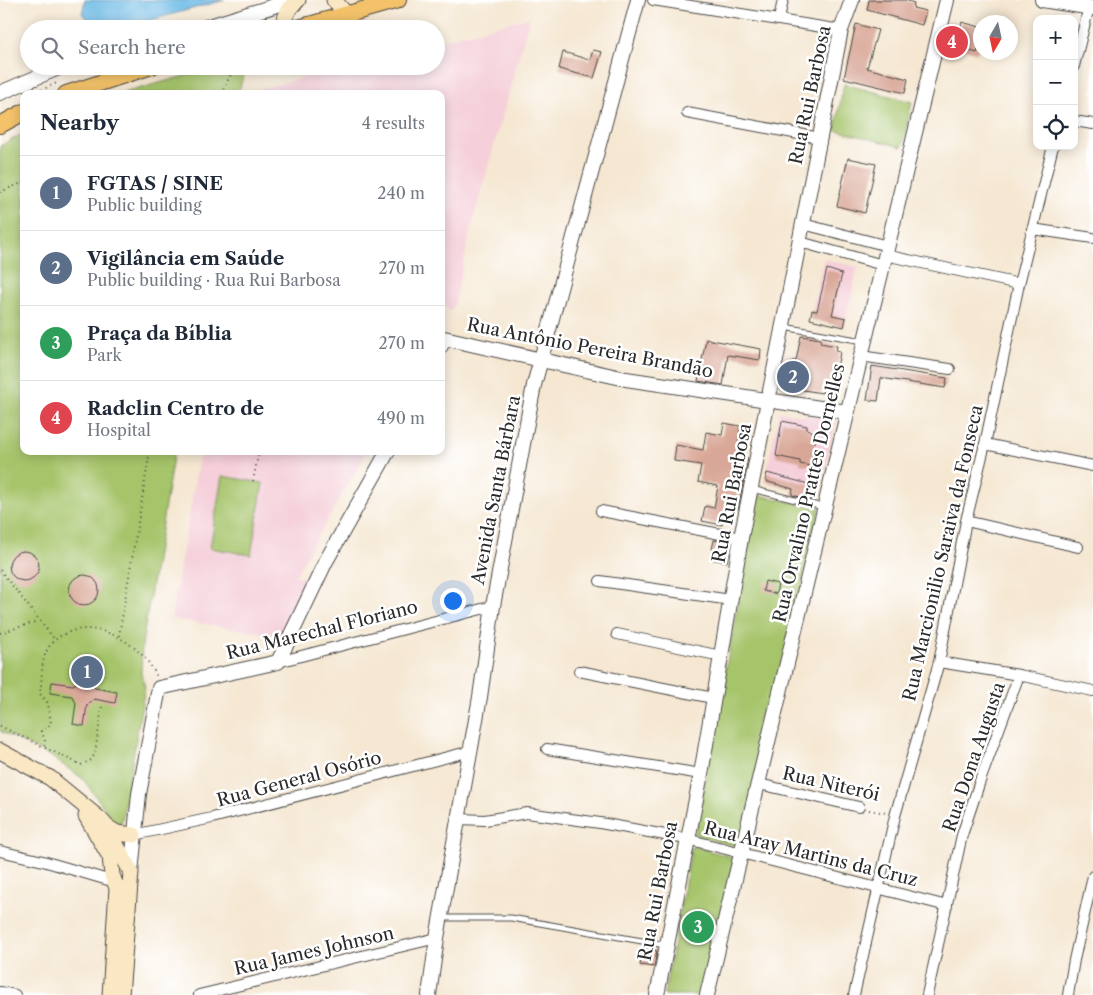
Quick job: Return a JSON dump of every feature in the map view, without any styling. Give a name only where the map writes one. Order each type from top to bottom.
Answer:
[{"type":"main road","points":[[334,0],[346,20]]},
{"type":"main road","points":[[349,20],[398,0]]},
{"type":"main road","points":[[284,20],[290,1]]},
{"type":"main road","points":[[78,90],[124,75]]},
{"type":"main road","points":[[0,124],[20,114]]},
{"type":"main road","points":[[0,751],[50,778],[107,827],[117,833],[134,834]]},
{"type":"main road","points":[[80,803],[113,852],[131,873],[122,995]]},
{"type":"main road","points":[[107,827],[113,852],[110,868],[118,888],[110,995]]},
{"type":"street","name":"Avenida Santa Bárbara","points":[[429,995],[437,938],[471,751],[493,606],[540,358],[638,0]]},
{"type":"street","points":[[653,0],[841,30]]},
{"type":"street","points":[[779,19],[783,0]]},
{"type":"street","name":"Rua Rui Barbosa","points":[[657,995],[701,774],[741,538],[841,30],[852,0]]},
{"type":"street","name":"Rua Orvalino Prattes Dornelles","points":[[707,995],[860,356],[948,0]]},
{"type":"street","points":[[1042,0],[1091,8],[1076,60]]},
{"type":"street","points":[[226,20],[268,5],[290,1]]},
{"type":"street","points":[[0,92],[41,75]]},
{"type":"street","points":[[687,113],[820,138]]},
{"type":"street","points":[[1078,122],[1093,124]]},
{"type":"street","name":"Rua Marcionilio Saraiva da Fonseca","points":[[854,995],[895,816],[939,662],[966,521],[985,444],[1019,284],[1053,150]]},
{"type":"street","points":[[803,224],[885,255]]},
{"type":"street","points":[[1032,229],[1093,238]]},
{"type":"street","points":[[800,242],[885,255],[1019,284]]},
{"type":"street","name":"Rua Antônio Pereira Brandão","points":[[445,340],[540,358],[626,378],[847,412]]},
{"type":"street","points":[[860,356],[950,369]]},
{"type":"street","points":[[985,444],[1093,466]]},
{"type":"street","points":[[278,662],[326,561],[386,455]]},
{"type":"street","points":[[601,511],[741,538]]},
{"type":"street","points":[[966,521],[1078,547]]},
{"type":"street","points":[[600,581],[731,600]]},
{"type":"street","name":"Rua Marechal Floriano","points":[[159,684],[278,662],[493,606]]},
{"type":"street","points":[[617,634],[721,656]]},
{"type":"street","points":[[939,662],[1019,675],[1093,692]]},
{"type":"street","points":[[579,671],[713,698]]},
{"type":"street","name":"Rua Dona Augusta","points":[[927,995],[965,826],[1019,675]]},
{"type":"street","points":[[0,852],[43,861],[115,882],[122,882],[131,873],[141,781],[159,684]]},
{"type":"street","points":[[547,749],[701,774]]},
{"type":"street","name":"Rua General Osório","points":[[134,834],[212,818],[471,751]]},
{"type":"street","name":"Rua Niterói","points":[[759,784],[859,807]]},
{"type":"street","name":"Rua Aray Martins da Cruz","points":[[459,820],[485,820],[527,814],[547,815],[688,839],[947,906]]},
{"type":"street","points":[[91,876],[101,870],[113,852],[134,834]]},
{"type":"street","points":[[1068,995],[1093,876]]},
{"type":"street","name":"Rua James Johnson","points":[[199,995],[437,938]]},
{"type":"street","points":[[0,992],[15,995]]},
{"type":"lane","points":[[784,327],[864,342]]},
{"type":"lane","points":[[751,489],[824,507]]},
{"type":"lane","points":[[442,918],[510,918],[667,945]]},
{"type":"path","points":[[223,90],[230,75]]},
{"type":"path","points":[[0,192],[20,184]]},
{"type":"path","points":[[119,636],[149,455]]},
{"type":"path","points":[[254,482],[258,455]]},
{"type":"path","points":[[0,570],[38,622],[55,640]]},
{"type":"path","points":[[0,633],[38,622]]},
{"type":"path","points":[[44,746],[45,740],[41,731],[51,724],[48,703],[40,694],[42,670],[46,655],[55,640],[86,629],[108,632],[119,636],[138,652],[155,673],[159,684]]},
{"type":"path","points":[[0,726],[81,765],[91,760],[95,754],[102,707]]},
{"type":"path","name":"Rua Niterói","points":[[859,807],[895,816]]},
{"type":"shaded area","points":[[530,17],[473,220],[454,306],[449,311],[445,306],[445,90],[260,90],[313,75],[445,75],[445,40]]},
{"type":"shaded area","points":[[824,259],[858,267],[844,327],[810,319]]},
{"type":"shaded area","points":[[779,412],[836,420],[821,487],[816,486],[812,502],[792,497],[793,489],[765,481]]},
{"type":"shaded area","points":[[199,455],[365,455],[295,576],[306,578],[281,636],[171,619]]},
{"type":"green space","points":[[188,75],[243,75],[243,77],[239,90],[134,90]]},
{"type":"green space","points":[[844,84],[912,102],[902,147],[835,130]]},
{"type":"green space","points":[[20,135],[20,455],[173,455],[142,645],[141,673],[145,687],[121,826],[117,825],[82,778],[50,756],[0,731],[0,146]]},
{"type":"green space","points":[[222,476],[263,483],[251,555],[210,548]]},
{"type":"green space","points":[[758,495],[820,508],[739,847],[695,835]]},
{"type":"green space","points":[[692,846],[735,858],[702,995],[664,995]]},
{"type":"water","points":[[85,0],[225,0],[151,20],[88,20],[82,14]]},
{"type":"building","points":[[869,0],[905,0],[914,3],[913,8],[926,11],[922,25],[867,10]]},
{"type":"building","points":[[962,22],[973,25],[973,52],[956,44]]},
{"type":"building","points":[[856,24],[878,30],[867,68],[908,79],[905,93],[844,78]]},
{"type":"building","points":[[593,50],[602,52],[594,78],[559,69],[563,52],[590,60]]},
{"type":"building","points":[[848,158],[876,164],[865,213],[837,206]]},
{"type":"building","points":[[827,269],[842,274],[832,315],[846,318],[844,327],[810,319],[812,310],[817,311]]},
{"type":"building","points":[[801,336],[821,339],[820,343],[837,346],[836,351],[840,352],[834,384],[824,382],[822,393],[791,388],[792,382],[788,381],[792,361],[796,361]]},
{"type":"building","points":[[706,339],[761,349],[760,360],[728,355],[723,385],[698,381]]},
{"type":"building","points":[[872,366],[947,378],[945,388],[881,378],[878,401],[867,400]]},
{"type":"building","points":[[782,421],[807,426],[807,429],[813,432],[813,436],[816,437],[810,466],[800,464],[800,461],[776,456]]},
{"type":"building","points":[[724,423],[740,426],[738,456],[748,458],[738,509],[726,507],[722,525],[702,521],[705,506],[714,508],[718,486],[698,482],[701,465],[674,461],[676,445],[703,450],[706,432],[722,435]]},
{"type":"building","points":[[767,473],[816,486],[813,500],[792,495],[793,489],[765,481]]},
{"type":"building","points":[[714,540],[731,543],[727,562],[710,559]]},
{"type":"building","points":[[24,551],[35,555],[39,566],[35,577],[24,581],[13,577],[9,566],[13,555]]},
{"type":"building","points":[[84,575],[95,579],[99,590],[95,601],[84,605],[73,601],[69,590],[73,579]]},
{"type":"building","points":[[765,581],[778,584],[776,594],[763,591]]},
{"type":"building","points":[[83,660],[94,662],[91,683],[95,688],[117,692],[115,703],[94,699],[87,705],[84,726],[73,724],[76,703],[72,696],[50,693],[52,682],[73,685],[80,681]]},
{"type":"building","points":[[644,948],[657,951],[654,967],[640,965]]},
{"type":"place","name":"Radclin Centro de","points":[[952,42]]},
{"type":"place","name":"Vigilância em Saúde","points":[[793,377]]},
{"type":"place","name":"FGTAS / SINE","points":[[87,672]]},
{"type":"place","name":"Praça da Bíblia","points":[[698,927]]}]
